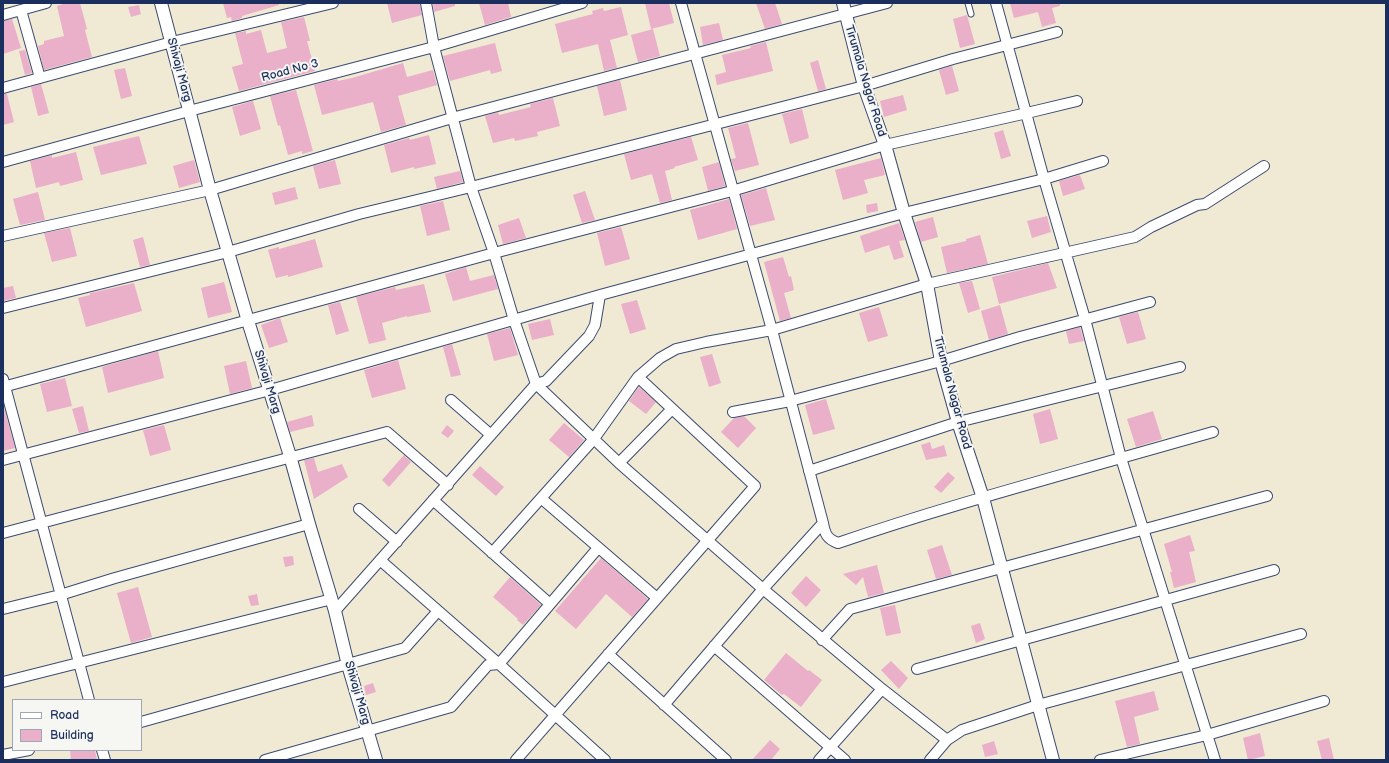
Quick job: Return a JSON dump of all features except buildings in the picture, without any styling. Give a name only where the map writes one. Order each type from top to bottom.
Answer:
[{"type":"street","points":[[3,15],[46,3]]},
{"type":"street","name":"Shivaji Marg","points":[[161,3],[210,190],[332,599],[348,665],[376,760]]},
{"type":"street","points":[[3,88],[172,42],[333,3]]},
{"type":"street","points":[[426,3],[434,47],[471,187],[536,384],[593,440],[763,589],[882,690],[947,740]]},
{"type":"street","name":"Road No 3","points":[[3,162],[189,111],[434,47],[582,3]]},
{"type":"street","points":[[680,3],[772,330],[826,535],[830,540],[838,543],[875,530],[983,498],[1213,432]]},
{"type":"street","points":[[3,236],[210,190],[452,118],[694,54],[844,9],[887,3]]},
{"type":"street","points":[[996,3],[1044,179],[1085,319],[1121,458],[1215,760]]},
{"type":"street","name":"Tirumala Nagar Road","points":[[844,9],[864,86],[927,284],[941,361],[958,422],[983,498],[1000,568],[1021,639],[1053,760]]},
{"type":"street","points":[[21,10],[40,78]]},
{"type":"street","points":[[3,308],[228,252],[359,214],[471,187],[864,86],[1057,32]]},
{"type":"street","points":[[89,699],[4,384],[732,191],[884,145],[1077,101]]},
{"type":"street","points":[[3,460],[270,390],[600,295],[904,213],[1044,179],[1103,161]]},
{"type":"street","points":[[492,553],[542,499],[593,440],[638,377],[660,358],[676,349],[772,330],[927,284],[1135,237],[1151,227],[1197,205],[1205,204],[1264,166]]},
{"type":"street","points":[[335,611],[536,384],[546,381],[589,336],[595,325],[600,295]]},
{"type":"street","points":[[733,412],[790,401],[941,361],[1020,336],[1150,302]]},
{"type":"street","points":[[809,471],[958,422],[1180,367]]},
{"type":"street","points":[[516,760],[755,486],[638,377]]},
{"type":"street","points":[[451,400],[492,435]]},
{"type":"street","points":[[619,463],[672,409]]},
{"type":"street","points":[[3,533],[42,524],[290,456],[387,432],[448,485]]},
{"type":"street","points":[[822,640],[850,609],[1268,496]]},
{"type":"street","points":[[542,499],[656,598]]},
{"type":"street","points":[[433,500],[550,604]]},
{"type":"street","points":[[359,509],[397,542]]},
{"type":"street","points":[[664,705],[763,589],[823,522]]},
{"type":"street","points":[[3,609],[60,595],[115,578],[309,524]]},
{"type":"street","points":[[265,760],[451,707],[488,665],[499,664],[598,548]]},
{"type":"street","points":[[380,560],[499,664],[604,760]]},
{"type":"street","points":[[917,668],[1274,570]]},
{"type":"street","points":[[3,682],[332,599]]},
{"type":"street","points":[[142,722],[405,648],[438,611]]},
{"type":"street","points":[[930,760],[947,740],[962,730],[1038,705],[1301,634]]},
{"type":"street","points":[[714,646],[845,760]]},
{"type":"street","points":[[608,654],[726,760]]},
{"type":"street","points":[[819,760],[882,690]]},
{"type":"street","points":[[1100,760],[1207,735],[1324,701]]},
{"type":"street","points":[[3,756],[25,751]]},
{"type":"lane","points":[[968,3],[971,14]]}]
